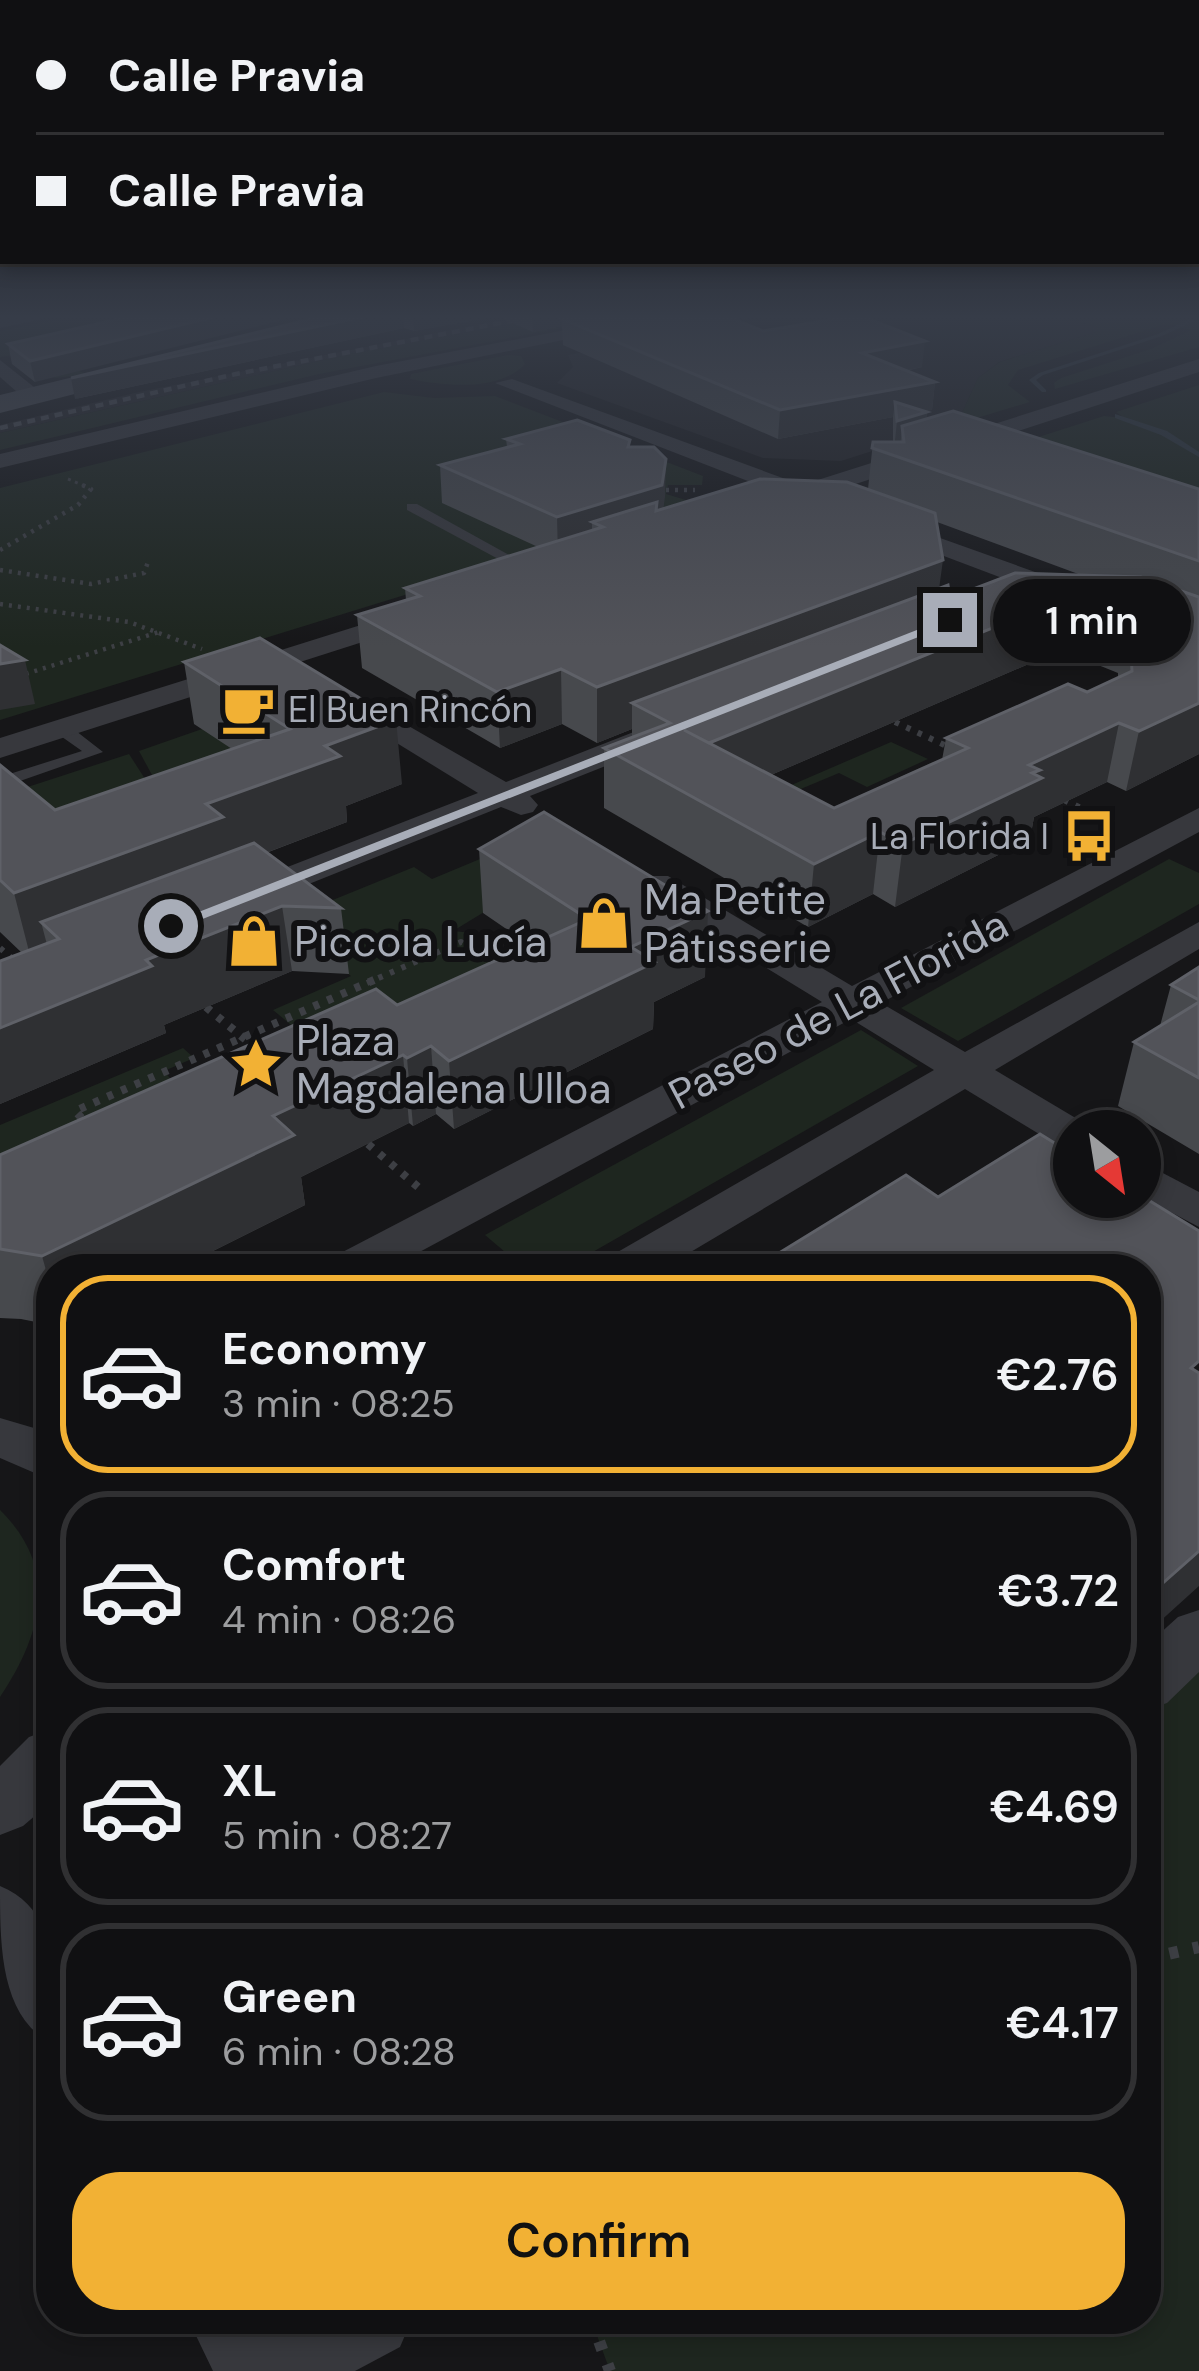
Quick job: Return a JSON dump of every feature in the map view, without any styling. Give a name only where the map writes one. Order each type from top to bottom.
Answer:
[{"type":"street","points":[[0,461],[149,426]]},
{"type":"street","points":[[613,426],[1095,604]]},
{"type":"street","points":[[751,509],[1011,426]]},
{"type":"street","points":[[948,446],[990,460]]},
{"type":"street","points":[[497,590],[551,573]]},
{"type":"street","points":[[1002,600],[1043,584]]},
{"type":"street","points":[[0,748],[432,610]]},
{"type":"street","points":[[280,658],[544,818]]},
{"type":"street","points":[[218,907],[694,720]]},
{"type":"street","name":"Paseo de La Florida","points":[[378,1254],[1199,818]]},
{"type":"street","points":[[626,867],[1053,1124]]},
{"type":"street","points":[[652,1254],[1199,933]]},
{"type":"street","points":[[1161,1189],[1199,1212]]},
{"type":"street","points":[[1161,1670],[1199,1635]]},
{"type":"street","points":[[0,1805],[36,1777]]},
{"type":"street","points":[[0,1918],[36,1982]]},
{"type":"street","points":[[236,2334],[257,2371]]},
{"type":"street","points":[[273,2371],[343,2334]]},
{"type":"lane","points":[[412,507],[551,573]]},
{"type":"lane","points":[[0,783],[95,752],[62,728]]},
{"type":"path","points":[[0,550],[78,505],[91,489],[53,473]]},
{"type":"path","points":[[0,570],[46,580],[111,583],[144,573],[148,562]]},
{"type":"path","points":[[0,604],[97,616],[160,631],[240,671]]},
{"type":"path","points":[[0,682],[160,631]]},
{"type":"path","points":[[895,722],[960,752]]},
{"type":"path","points":[[461,943],[514,981],[122,1161],[75,1111],[244,1039],[461,943]]},
{"type":"path","points":[[0,948],[17,964]]},
{"type":"path","points":[[206,1007],[261,1053]]},
{"type":"path","points":[[278,1067],[307,1092]]},
{"type":"path","points":[[368,1144],[452,1215]]},
{"type":"path","points":[[1161,1956],[1199,1947]]},
{"type":"path","points":[[596,2334],[610,2371]]},
{"type":"shaded area","points":[[0,426],[33,426],[0,433]]},
{"type":"shaded area","points":[[33,426],[102,426],[0,450],[0,433]]},
{"type":"shaded area","points":[[249,426],[572,426],[703,476],[702,485],[668,485],[666,494],[699,504],[0,720],[0,488]]},
{"type":"shaded area","points":[[674,426],[952,426],[841,461],[763,458]]},
{"type":"shaded area","points":[[1074,426],[1199,426],[1199,517],[982,455]]},
{"type":"shaded area","points":[[202,729],[233,747],[158,786],[139,751]]},
{"type":"shaded area","points":[[891,742],[928,759],[867,787],[839,773],[772,801],[834,835],[899,804],[872,790],[933,762],[970,780],[829,845],[750,803]]},
{"type":"shaded area","points":[[129,754],[147,782],[31,820],[0,796]]},
{"type":"shaded area","points":[[504,849],[545,875],[453,931],[472,933],[529,975],[348,1072],[273,1010],[351,976],[281,921],[414,867],[432,879]]},
{"type":"shaded area","points":[[1169,859],[1199,873],[1199,904],[958,1041],[901,1008]]},
{"type":"shaded area","points":[[861,1030],[918,1066],[589,1254],[507,1254],[485,1235]]},
{"type":"shaded area","points":[[183,1048],[194,1058],[164,1071],[173,1082],[0,1207],[0,1125]]},
{"type":"shaded area","points":[[0,1510],[31,1555],[36,1614],[26,1649],[0,1697]]},
{"type":"shaded area","points":[[1199,1635],[1199,2371],[610,2371],[596,2334],[1161,2334],[1161,1670]]},
{"type":"building","points":[[556,426],[592,426],[630,440],[628,447],[654,447],[666,459],[662,485],[557,517],[440,465],[520,444],[506,439]]},
{"type":"building","points":[[902,426],[999,426],[1199,489],[1199,561],[872,448],[873,442],[904,442]]},
{"type":"building","points":[[760,479],[847,482],[935,513],[943,560],[597,687],[561,669],[497,692],[357,615],[420,596],[405,588],[603,527],[592,522],[657,502],[656,511]]},
{"type":"building","points":[[1015,573],[1141,577],[1199,597],[1199,703],[1139,731],[1119,723],[1029,765],[1040,770],[1032,773],[1042,778],[903,844],[880,832],[814,864],[604,748],[670,723],[632,703],[948,585],[950,598]],"holes":[[[1071,596],[1129,618],[1132,671],[1087,692],[1068,684],[946,738],[968,748],[834,808],[709,743]]]},
{"type":"building","points":[[260,638],[396,720],[325,746],[340,756],[206,804],[223,817],[14,893],[0,880],[0,765],[55,810],[290,729],[184,662]]},
{"type":"building","points":[[0,645],[25,660],[0,664]]},
{"type":"building","points":[[544,812],[708,911],[631,947],[655,962],[449,1061],[431,1046],[273,1116],[294,1135],[46,1254],[0,1249],[0,1155],[376,989],[397,1005],[588,919],[479,849]]},
{"type":"building","points":[[254,843],[341,908],[282,906],[146,960],[152,966],[0,1028],[0,961],[59,939],[41,922]]},
{"type":"building","points":[[1199,967],[1199,1000],[1171,985]]},
{"type":"building","points":[[1199,1002],[1199,1078],[1134,1042]]},
{"type":"building","points":[[1040,1134],[1053,1142],[1053,1218],[1161,1218],[1161,1208],[1199,1231],[1199,1361],[1191,1368],[1199,1373],[1199,1551],[1161,1585],[1161,1254],[777,1254],[906,1175],[938,1197]]},
{"type":"waterway","points":[[1144,426],[1199,455]]},
{"type":"railway","points":[[0,428],[10,426]]},
{"type":"place","name":"El Buen Rincón","points":[[248,709]]},
{"type":"place","name":"La Florida I","points":[[1089,836]]},
{"type":"place","name":"Ma Petite Pâtisserie","points":[[604,923]]},
{"type":"place","name":"Piccola Lucía","points":[[254,941]]},
{"type":"place","name":"Plaza Magdalena Ulloa","points":[[256,1064]]},
{"type":"route","points":[[171,926],[950,620]]}]
